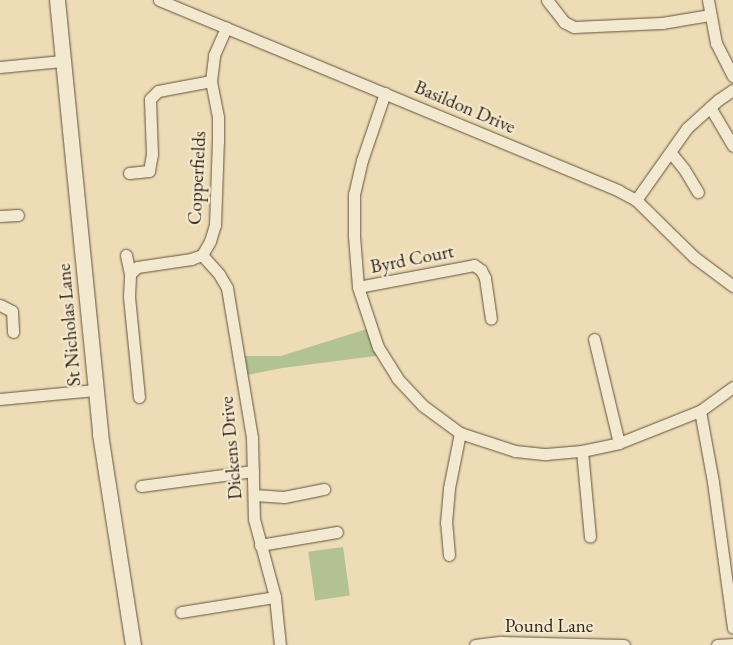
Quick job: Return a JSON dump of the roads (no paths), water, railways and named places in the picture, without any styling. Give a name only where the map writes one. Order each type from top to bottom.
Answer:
[{"type":"main road","name":"St Nicholas Lane","points":[[57,0],[95,390],[113,522],[134,645]]},
{"type":"street","name":"Basildon Drive","points":[[159,0],[619,191],[636,200],[694,257],[733,286]]},
{"type":"street","points":[[547,0],[564,22],[574,27],[662,23],[710,15]]},
{"type":"street","points":[[708,0],[716,43],[733,76]]},
{"type":"street","name":"Copperfields","points":[[202,255],[210,241],[215,225],[218,117],[212,81],[214,54],[226,28]]},
{"type":"street","points":[[0,68],[62,61]]},
{"type":"street","points":[[129,173],[149,171],[152,154],[150,99],[158,91],[212,81]]},
{"type":"street","points":[[636,200],[688,128],[710,107],[733,90]]},
{"type":"street","points":[[385,93],[362,160],[354,194],[358,288],[378,347],[397,378],[422,405],[460,433],[515,451],[546,454],[582,451],[618,443],[700,411],[733,387]]},
{"type":"street","points":[[710,107],[733,146]]},
{"type":"street","points":[[669,155],[671,153],[684,169],[698,192]]},
{"type":"street","points":[[0,216],[18,215]]},
{"type":"street","points":[[126,254],[130,274],[129,296],[140,397]]},
{"type":"street","points":[[130,274],[137,267],[191,259],[202,255]]},
{"type":"street","name":"Dickens Drive","points":[[202,255],[219,274],[227,288],[248,409],[253,471],[254,519],[275,598],[280,645]]},
{"type":"street","name":"Byrd Court","points":[[358,288],[474,265],[481,270],[485,278],[491,319]]},
{"type":"street","points":[[0,305],[12,312],[13,332]]},
{"type":"street","points":[[594,340],[618,443]]},
{"type":"street","points":[[0,400],[95,390]]},
{"type":"street","points":[[700,411],[715,491],[733,628]]},
{"type":"street","points":[[449,555],[446,522],[449,488],[460,433]]},
{"type":"street","points":[[582,451],[590,537]]},
{"type":"street","points":[[141,486],[253,471]]},
{"type":"street","points":[[254,495],[284,497],[324,489]]},
{"type":"street","points":[[260,545],[337,532]]},
{"type":"street","points":[[181,612],[275,598]]},
{"type":"street","name":"Pound Lane","points":[[475,645],[501,642],[583,642],[624,645]]},
{"type":"street","points":[[716,645],[733,644]]}]
